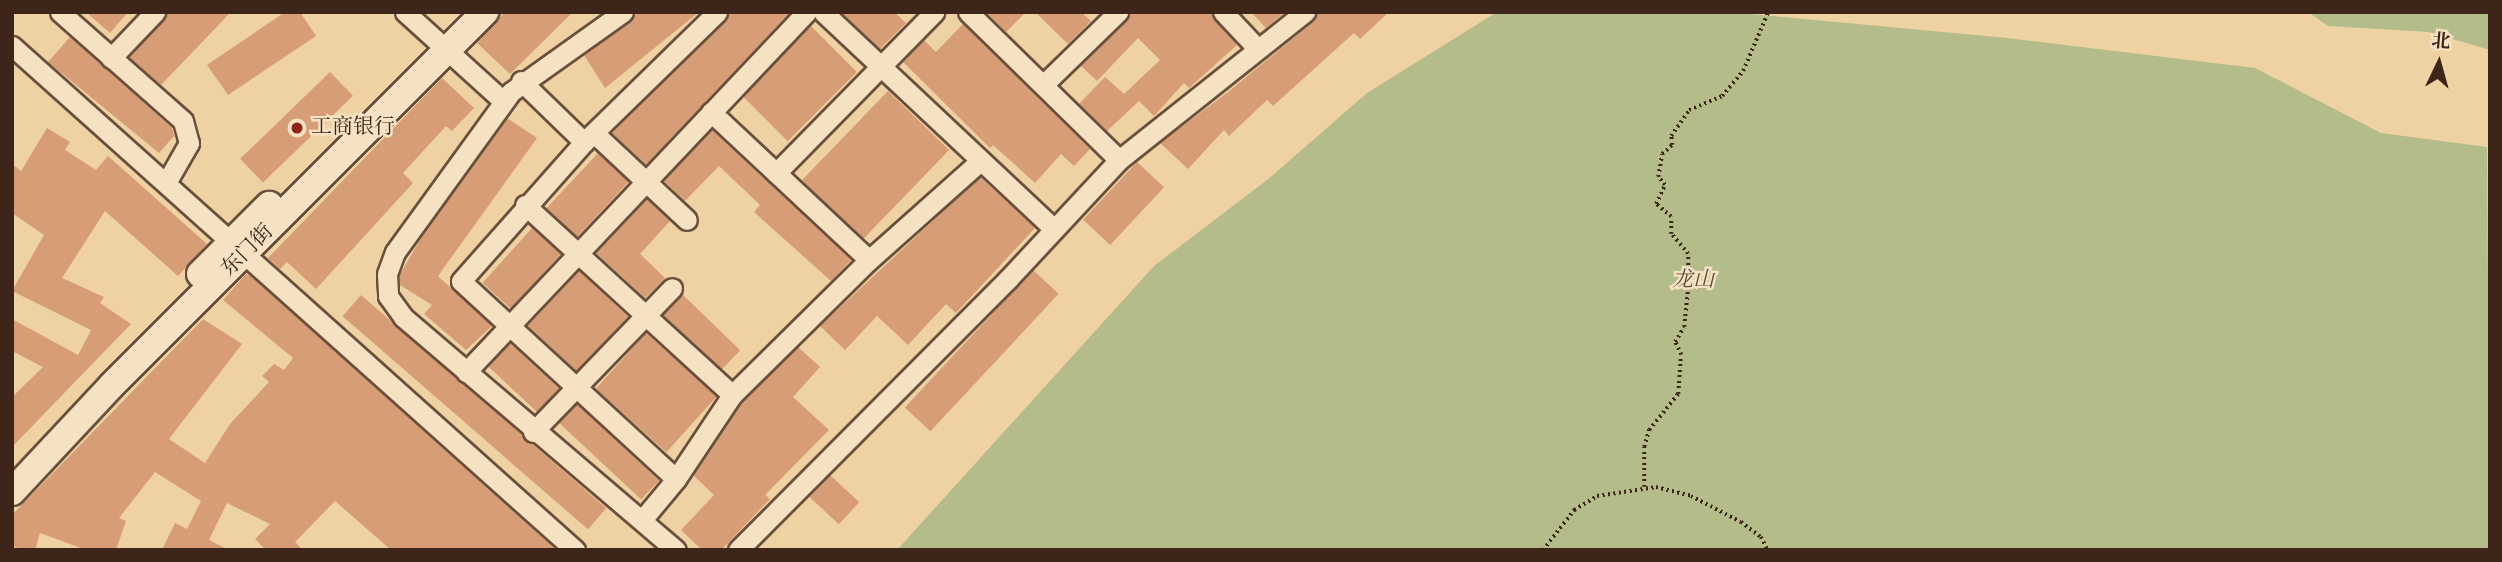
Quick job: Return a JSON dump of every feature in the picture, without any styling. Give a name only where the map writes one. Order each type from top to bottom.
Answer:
[{"type":"street","points":[[60,12],[183,121],[189,143],[166,183]]},
{"type":"street","points":[[111,58],[155,12]]},
{"type":"street","points":[[405,12],[442,49],[503,101]]},
{"type":"street","name":"东门街","points":[[442,49],[465,12]]},
{"type":"street","name":"东门街","points":[[12,473],[442,49],[485,12]]},
{"type":"street","points":[[623,12],[521,81],[503,101],[396,252],[387,274],[388,296],[403,317],[533,432],[676,550]]},
{"type":"street","points":[[676,479],[461,281],[525,205],[589,137],[718,12]]},
{"type":"street","points":[[776,173],[934,12]]},
{"type":"street","points":[[968,12],[1119,160]]},
{"type":"street","points":[[1043,85],[1118,12]]},
{"type":"street","points":[[1223,12],[1256,47]]},
{"type":"street","points":[[738,550],[1119,160],[1256,47],[1306,12]]},
{"type":"street","points":[[466,372],[711,112],[820,13],[1054,229]]},
{"type":"street","points":[[12,46],[575,550]]},
{"type":"street","points":[[521,81],[645,181],[687,220]]},
{"type":"street","points":[[711,112],[869,260]]},
{"type":"street","points":[[642,520],[676,479],[732,395],[869,260],[980,161]]},
{"type":"street","points":[[525,205],[732,395]]},
{"type":"street","name":"东门街","points":[[12,492],[237,249]]},
{"type":"street","points":[[533,432],[574,385],[672,288]]},
{"type":"path","points":[[1644,487],[1644,447],[1649,430],[1678,394],[1681,355],[1675,342],[1684,327],[1688,286],[1688,254],[1671,234],[1671,217],[1656,204],[1665,185],[1658,177],[1661,155],[1671,147],[1671,136],[1689,110],[1722,96],[1740,73],[1768,12]]},
{"type":"path","points":[[1543,550],[1574,510],[1597,496],[1644,487],[1691,496],[1752,529],[1768,550]]},
{"type":"green space","name":"龙山","points":[[1497,12],[1730,12],[2007,38],[2255,68],[2381,133],[2487,147],[2490,550],[897,550],[1154,266],[1267,180],[1367,93]]},
{"type":"green space","points":[[2308,12],[2490,12],[2490,50],[2429,32],[2328,26]]},
{"type":"building","points":[[86,12],[128,12],[110,33]]},
{"type":"building","points":[[167,12],[231,12],[161,85],[129,57]]},
{"type":"building","points":[[285,12],[300,12],[316,36],[228,95],[207,65]]},
{"type":"building","points":[[505,12],[573,12],[510,74],[477,43]]},
{"type":"building","points":[[636,12],[699,12],[605,88],[584,55],[630,22]]},
{"type":"building","points":[[732,12],[790,12],[646,165],[612,133]]},
{"type":"building","points":[[841,12],[894,12],[906,23],[880,49]]},
{"type":"building","points":[[986,12],[1026,12],[1006,32]]},
{"type":"building","points":[[1035,12],[1081,12],[1091,21],[1068,44]]},
{"type":"building","points":[[1130,12],[1211,12],[1237,45],[1189,88],[1184,83],[1154,116],[1139,101],[1107,131],[1079,104],[1105,77],[1124,94],[1160,60],[1138,38],[1097,81],[1081,66]]},
{"type":"building","points":[[1251,12],[1285,12],[1266,28]]},
{"type":"building","points":[[1317,12],[1389,12],[1360,39],[1354,33],[1273,106],[1267,100],[1229,136],[1224,130],[1188,169],[1160,143],[1228,92],[1313,22]]},
{"type":"building","points":[[963,24],[1090,149],[1074,166],[1061,154],[1035,183],[993,145],[990,148],[903,62],[924,40],[936,52]]},
{"type":"building","points":[[811,26],[857,72],[788,141],[742,95]]},
{"type":"building","points":[[70,37],[172,128],[174,136],[159,153],[48,62]]},
{"type":"building","name":"工商银行","points":[[330,72],[353,96],[263,183],[240,159]]},
{"type":"building","points":[[442,78],[474,108],[452,131],[446,126],[403,173],[413,183],[316,289],[287,262],[280,269],[268,258]]},
{"type":"building","points":[[888,91],[949,150],[863,239],[802,180]]},
{"type":"building","points":[[507,118],[537,138],[438,276],[492,326],[466,350],[424,314],[432,305],[400,285],[399,276],[424,233]]},
{"type":"building","points":[[47,128],[70,142],[65,150],[96,170],[108,156],[207,244],[178,276],[105,211],[62,278],[104,297],[100,303],[131,324],[12,447],[12,397],[43,367],[12,351],[12,319],[78,355],[91,330],[12,291],[44,235],[12,213],[12,164],[21,171]]},
{"type":"building","points":[[712,130],[851,260],[831,281],[754,212],[760,205],[719,166],[685,201],[664,181]]},
{"type":"building","points":[[598,153],[629,182],[577,237],[546,209]]},
{"type":"building","points":[[1137,162],[1164,187],[1110,245],[1083,220]]},
{"type":"building","points":[[980,177],[1035,228],[956,313],[946,304],[908,345],[877,316],[845,350],[820,326]]},
{"type":"building","points":[[647,199],[670,221],[640,254],[665,278],[645,298],[596,253]]},
{"type":"building","points":[[532,228],[561,254],[511,309],[482,283]]},
{"type":"building","points":[[1033,270],[1059,294],[930,431],[905,407]]},
{"type":"building","points":[[579,271],[628,317],[577,372],[528,326]]},
{"type":"building","points":[[246,274],[556,550],[391,550],[335,501],[295,542],[303,550],[266,550],[255,539],[270,524],[227,503],[209,540],[229,550],[162,550],[175,523],[187,529],[201,501],[155,472],[119,518],[126,521],[116,550],[86,550],[40,533],[35,550],[12,547],[12,515],[203,319],[242,344],[169,439],[205,463],[230,424],[269,382],[262,376],[274,364],[284,370],[293,358],[223,300]]},
{"type":"building","points":[[682,294],[740,350],[721,370],[663,314]]},
{"type":"building","points":[[361,295],[606,508],[588,529],[343,316]]},
{"type":"building","points":[[646,333],[717,397],[666,452],[596,389]]},
{"type":"building","points":[[510,343],[559,389],[537,412],[488,366]]},
{"type":"building","points":[[798,347],[820,367],[793,397],[829,430],[765,495],[770,499],[722,549],[702,550],[681,530],[714,495],[693,475],[741,403]]},
{"type":"building","points":[[577,404],[659,480],[641,499],[559,423]]},
{"type":"building","points":[[830,475],[859,502],[839,524],[810,497]]},
{"type":"place","name":"工商银行","points":[[297,128]]}]
